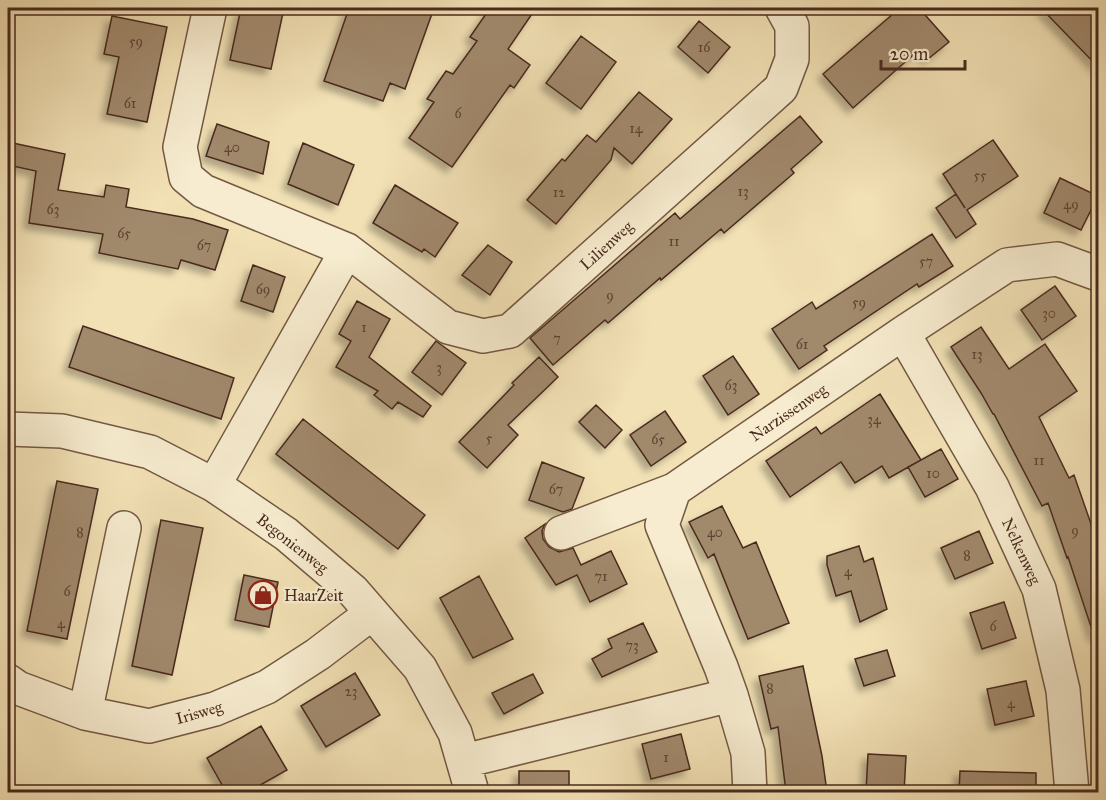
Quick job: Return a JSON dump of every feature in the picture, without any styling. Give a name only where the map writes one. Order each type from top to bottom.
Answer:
[{"type":"street","name":"Lilienweg","points":[[210,8],[180,147],[186,177],[203,191],[347,250],[448,327],[483,336],[510,331],[781,88],[792,59],[792,26],[782,8]]},
{"type":"street","points":[[214,485],[347,250]]},
{"type":"street","name":"Narzissenweg","points":[[561,533],[674,490],[903,333],[1007,265],[1056,259],[1098,274]]},
{"type":"street","name":"Nelkenweg","points":[[903,333],[992,488],[1039,589],[1063,690],[1072,792]]},
{"type":"street","name":"Begonienweg","points":[[8,429],[62,431],[150,452],[214,485],[286,534],[353,591],[420,668],[455,733],[472,792]]},
{"type":"street","points":[[674,490],[662,525],[731,695],[748,753],[750,792]]},
{"type":"street","points":[[85,713],[124,528]]},
{"type":"street","name":"Irisweg","points":[[8,681],[18,688],[85,713],[149,726],[215,709],[267,687],[318,654],[372,612]]},
{"type":"street","points":[[464,761],[731,695]]},
{"type":"building","points":[[241,8],[284,8],[271,69],[230,60]]},
{"type":"building","points":[[349,8],[434,8],[405,89],[390,83],[383,101],[324,81]]},
{"type":"building","points":[[490,8],[536,8],[508,49],[530,65],[514,88],[510,85],[452,167],[409,138],[434,102],[427,99],[446,71],[453,74],[477,41],[470,37]]},
{"type":"building","points":[[900,8],[919,8],[949,42],[928,59],[920,49],[853,108],[823,74]]},
{"type":"building","points":[[1041,8],[1098,8],[1098,67]]},
{"type":"building","points":[[112,16],[167,27],[147,122],[107,114],[119,57],[104,54]]},
{"type":"building","points":[[699,21],[730,47],[708,73],[678,47]]},
{"type":"building","points":[[581,36],[616,62],[581,109],[546,83]]},
{"type":"building","points":[[639,92],[672,119],[632,164],[614,148],[611,160],[556,224],[527,200],[562,159],[565,161],[587,135],[596,142]]},
{"type":"building","points":[[800,116],[822,142],[791,169],[794,173],[724,233],[721,229],[608,323],[605,320],[553,365],[530,338],[675,213],[680,219]]},
{"type":"building","points":[[217,124],[269,142],[263,174],[206,156]]},
{"type":"building","points":[[993,140],[1018,176],[967,210],[976,224],[956,238],[936,208],[956,194],[943,174]]},
{"type":"building","points":[[8,142],[65,154],[58,190],[104,197],[106,185],[129,189],[126,207],[193,219],[228,230],[215,270],[181,260],[178,269],[99,253],[103,234],[29,223],[36,171],[8,165]]},
{"type":"building","points":[[303,143],[354,165],[338,205],[288,184]]},
{"type":"building","points":[[1060,178],[1098,196],[1081,230],[1044,213]]},
{"type":"building","points":[[395,185],[458,223],[435,257],[424,249],[422,252],[373,223]]},
{"type":"building","points":[[932,234],[953,266],[919,287],[917,284],[824,346],[827,350],[799,369],[772,329],[812,302],[816,309]]},
{"type":"building","points":[[488,245],[512,262],[490,295],[462,275]]},
{"type":"building","points":[[253,265],[285,277],[273,312],[241,301]]},
{"type":"building","points":[[1055,286],[1076,316],[1042,340],[1021,310]]},
{"type":"building","points":[[357,301],[390,319],[369,357],[431,406],[423,417],[398,402],[392,409],[374,395],[378,391],[336,367],[351,341],[339,334]]},
{"type":"building","points":[[83,326],[234,378],[221,419],[69,367]]},
{"type":"building","points":[[981,327],[1009,369],[1045,344],[1077,391],[1039,417],[1069,478],[1074,475],[1098,544],[1098,636],[1094,636],[1048,503],[1042,506],[994,414],[951,347]]},
{"type":"building","points":[[436,341],[466,363],[442,395],[412,372]]},
{"type":"building","points":[[733,356],[759,394],[728,415],[703,376]]},
{"type":"building","points":[[539,357],[558,377],[508,425],[518,435],[487,468],[459,442],[514,385],[512,383]]},
{"type":"building","points":[[880,394],[921,460],[889,478],[882,466],[855,483],[841,462],[790,497],[766,461],[816,427],[821,434]]},
{"type":"building","points":[[596,405],[622,430],[605,448],[579,422]]},
{"type":"building","points":[[665,411],[686,442],[651,466],[630,435]]},
{"type":"building","points":[[303,419],[425,515],[398,549],[276,454]]},
{"type":"building","points":[[941,449],[958,479],[925,497],[908,467]]},
{"type":"building","points":[[542,462],[584,478],[572,509],[563,512],[529,500]]},
{"type":"building","points":[[57,481],[98,489],[67,639],[27,631]]},
{"type":"building","points":[[722,506],[743,548],[756,542],[789,623],[748,639],[714,554],[708,558],[689,522]]},
{"type":"building","points":[[161,520],[203,528],[172,675],[132,666]]},
{"type":"building","points":[[545,524],[542,531],[543,539],[549,547],[559,552],[573,548],[581,565],[611,551],[627,584],[590,602],[577,575],[556,585],[525,538]]},
{"type":"building","points":[[979,531],[993,563],[955,579],[941,548]]},
{"type":"building","points":[[859,546],[864,562],[873,558],[887,609],[860,622],[851,591],[836,596],[827,565],[827,556]]},
{"type":"building","points":[[244,575],[278,582],[269,627],[235,620]]},
{"type":"building","points":[[479,576],[513,639],[473,658],[440,598]]},
{"type":"building","points":[[1004,602],[1016,638],[982,649],[970,613]]},
{"type":"building","points":[[643,623],[657,652],[602,677],[592,659],[612,648],[608,639]]},
{"type":"building","points":[[887,650],[895,676],[864,686],[855,659]]},
{"type":"building","points":[[803,666],[822,756],[827,792],[786,792],[778,727],[771,729],[759,676]]},
{"type":"building","points":[[355,673],[380,715],[326,747],[301,706]]},
{"type":"building","points":[[533,674],[543,693],[504,714],[492,693]]},
{"type":"building","points":[[1026,681],[1034,716],[995,725],[987,689]]},
{"type":"building","points":[[261,726],[287,770],[248,792],[226,792],[207,758]]},
{"type":"building","points":[[681,734],[690,769],[651,779],[642,744]]},
{"type":"building","points":[[868,754],[906,756],[904,792],[866,792]]},
{"type":"building","points":[[519,771],[569,771],[569,792],[519,792]]},
{"type":"building","points":[[960,771],[1036,773],[1036,792],[959,792]]},
{"type":"place","name":"HaarZeit","points":[[263,595]]}]
